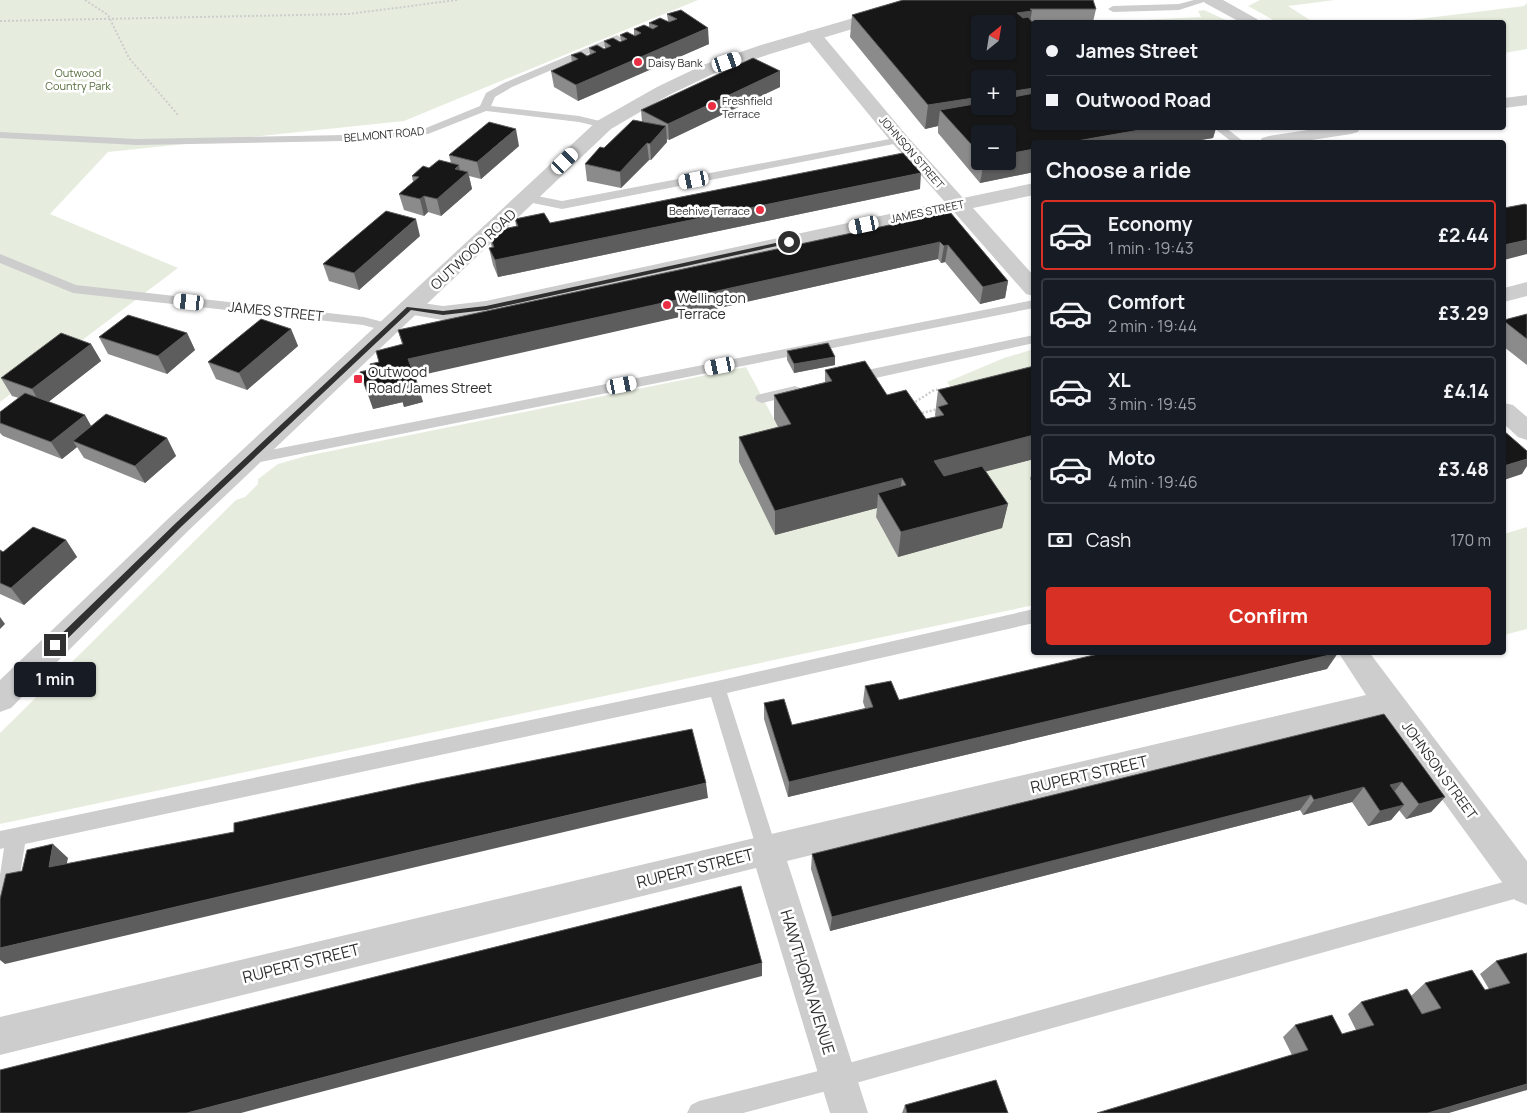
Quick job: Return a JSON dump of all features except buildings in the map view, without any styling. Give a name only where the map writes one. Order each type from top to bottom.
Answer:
[{"type":"street","name":"OUTWOOD ROAD","points":[[0,699],[179,524],[604,125],[663,91],[709,69],[813,34],[932,0]]},
{"type":"street","points":[[1211,0],[1247,20]]},
{"type":"street","name":"JOHNSON STREET","points":[[813,34],[900,140],[1031,286]]},
{"type":"street","points":[[1506,103],[1527,100]]},
{"type":"street","points":[[1281,140],[1339,130]]},
{"type":"street","name":"JAMES STREET","points":[[409,308],[443,313],[486,308],[1031,190]]},
{"type":"street","points":[[1506,294],[1527,288]]},
{"type":"street","points":[[1506,413],[1527,430]]},
{"type":"street","name":"JOHNSON STREET","points":[[1354,655],[1526,888]]},
{"type":"street","name":"RUPERT STREET","points":[[0,1036],[766,850],[1390,702]]},
{"type":"street","name":"HAWTHORN AVENUE","points":[[766,850],[849,1113]]},
{"type":"lane","points":[[1113,9],[1179,7],[1205,0]]},
{"type":"lane","points":[[485,108],[490,95],[508,85],[617,38]]},
{"type":"lane","name":"BELMONT ROAD","points":[[0,135],[137,142],[344,138],[428,131],[485,108],[579,119],[604,125]]},
{"type":"lane","points":[[1223,130],[1235,140]]},
{"type":"lane","points":[[527,198],[562,205],[900,140]]},
{"type":"lane","name":"JAMES STREET","points":[[0,258],[73,289],[364,321],[389,328]]},
{"type":"lane","points":[[250,459],[1031,305]]},
{"type":"lane","points":[[840,381],[1031,340]]},
{"type":"lane","points":[[762,398],[811,388]]},
{"type":"lane","points":[[4,914],[8,838],[717,688],[1031,617]]},
{"type":"lane","points":[[717,688],[766,850]]},
{"type":"lane","points":[[699,1113],[838,1077],[1526,888]]},
{"type":"path","points":[[85,0],[108,15],[129,58],[200,141]]},
{"type":"path","points":[[0,21],[349,14],[457,0]]},
{"type":"path","points":[[945,407],[918,414],[912,404],[934,390],[950,388]]},
{"type":"green space","name":"Outwood Country Park","points":[[0,0],[698,0],[404,121],[108,152],[50,214],[178,268],[0,402]]},
{"type":"green space","points":[[1260,0],[1335,0],[1288,6],[1310,20],[1273,20],[1248,6]]},
{"type":"green space","points":[[1527,3],[1527,49],[1506,53],[1506,20],[1411,20],[1524,6]]},
{"type":"green space","points":[[1204,10],[1226,20],[1142,20],[1201,17],[1198,11]]},
{"type":"green space","points":[[1031,350],[1031,374],[950,386],[947,382],[1004,358]]},
{"type":"green space","points":[[746,367],[790,449],[930,486],[1031,460],[1031,606],[0,824],[0,733],[236,500],[245,497],[258,484],[258,479],[278,464],[306,456]]},
{"type":"green space","points":[[1527,527],[1527,629],[1506,634],[1506,533]]},
{"type":"place","name":"Daisy Bank","points":[[638,62]]},
{"type":"place","name":"Freshfield Terrace","points":[[712,106]]},
{"type":"place","name":"Beehive Terrace","points":[[760,210]]},
{"type":"place","name":"Wellington Terrace","points":[[667,305]]},
{"type":"place","name":"Outwood Road/James Street","points":[[358,379]]},
{"type":"route","points":[[55,645],[179,524],[409,308],[443,313],[486,308],[789,242]]}]
